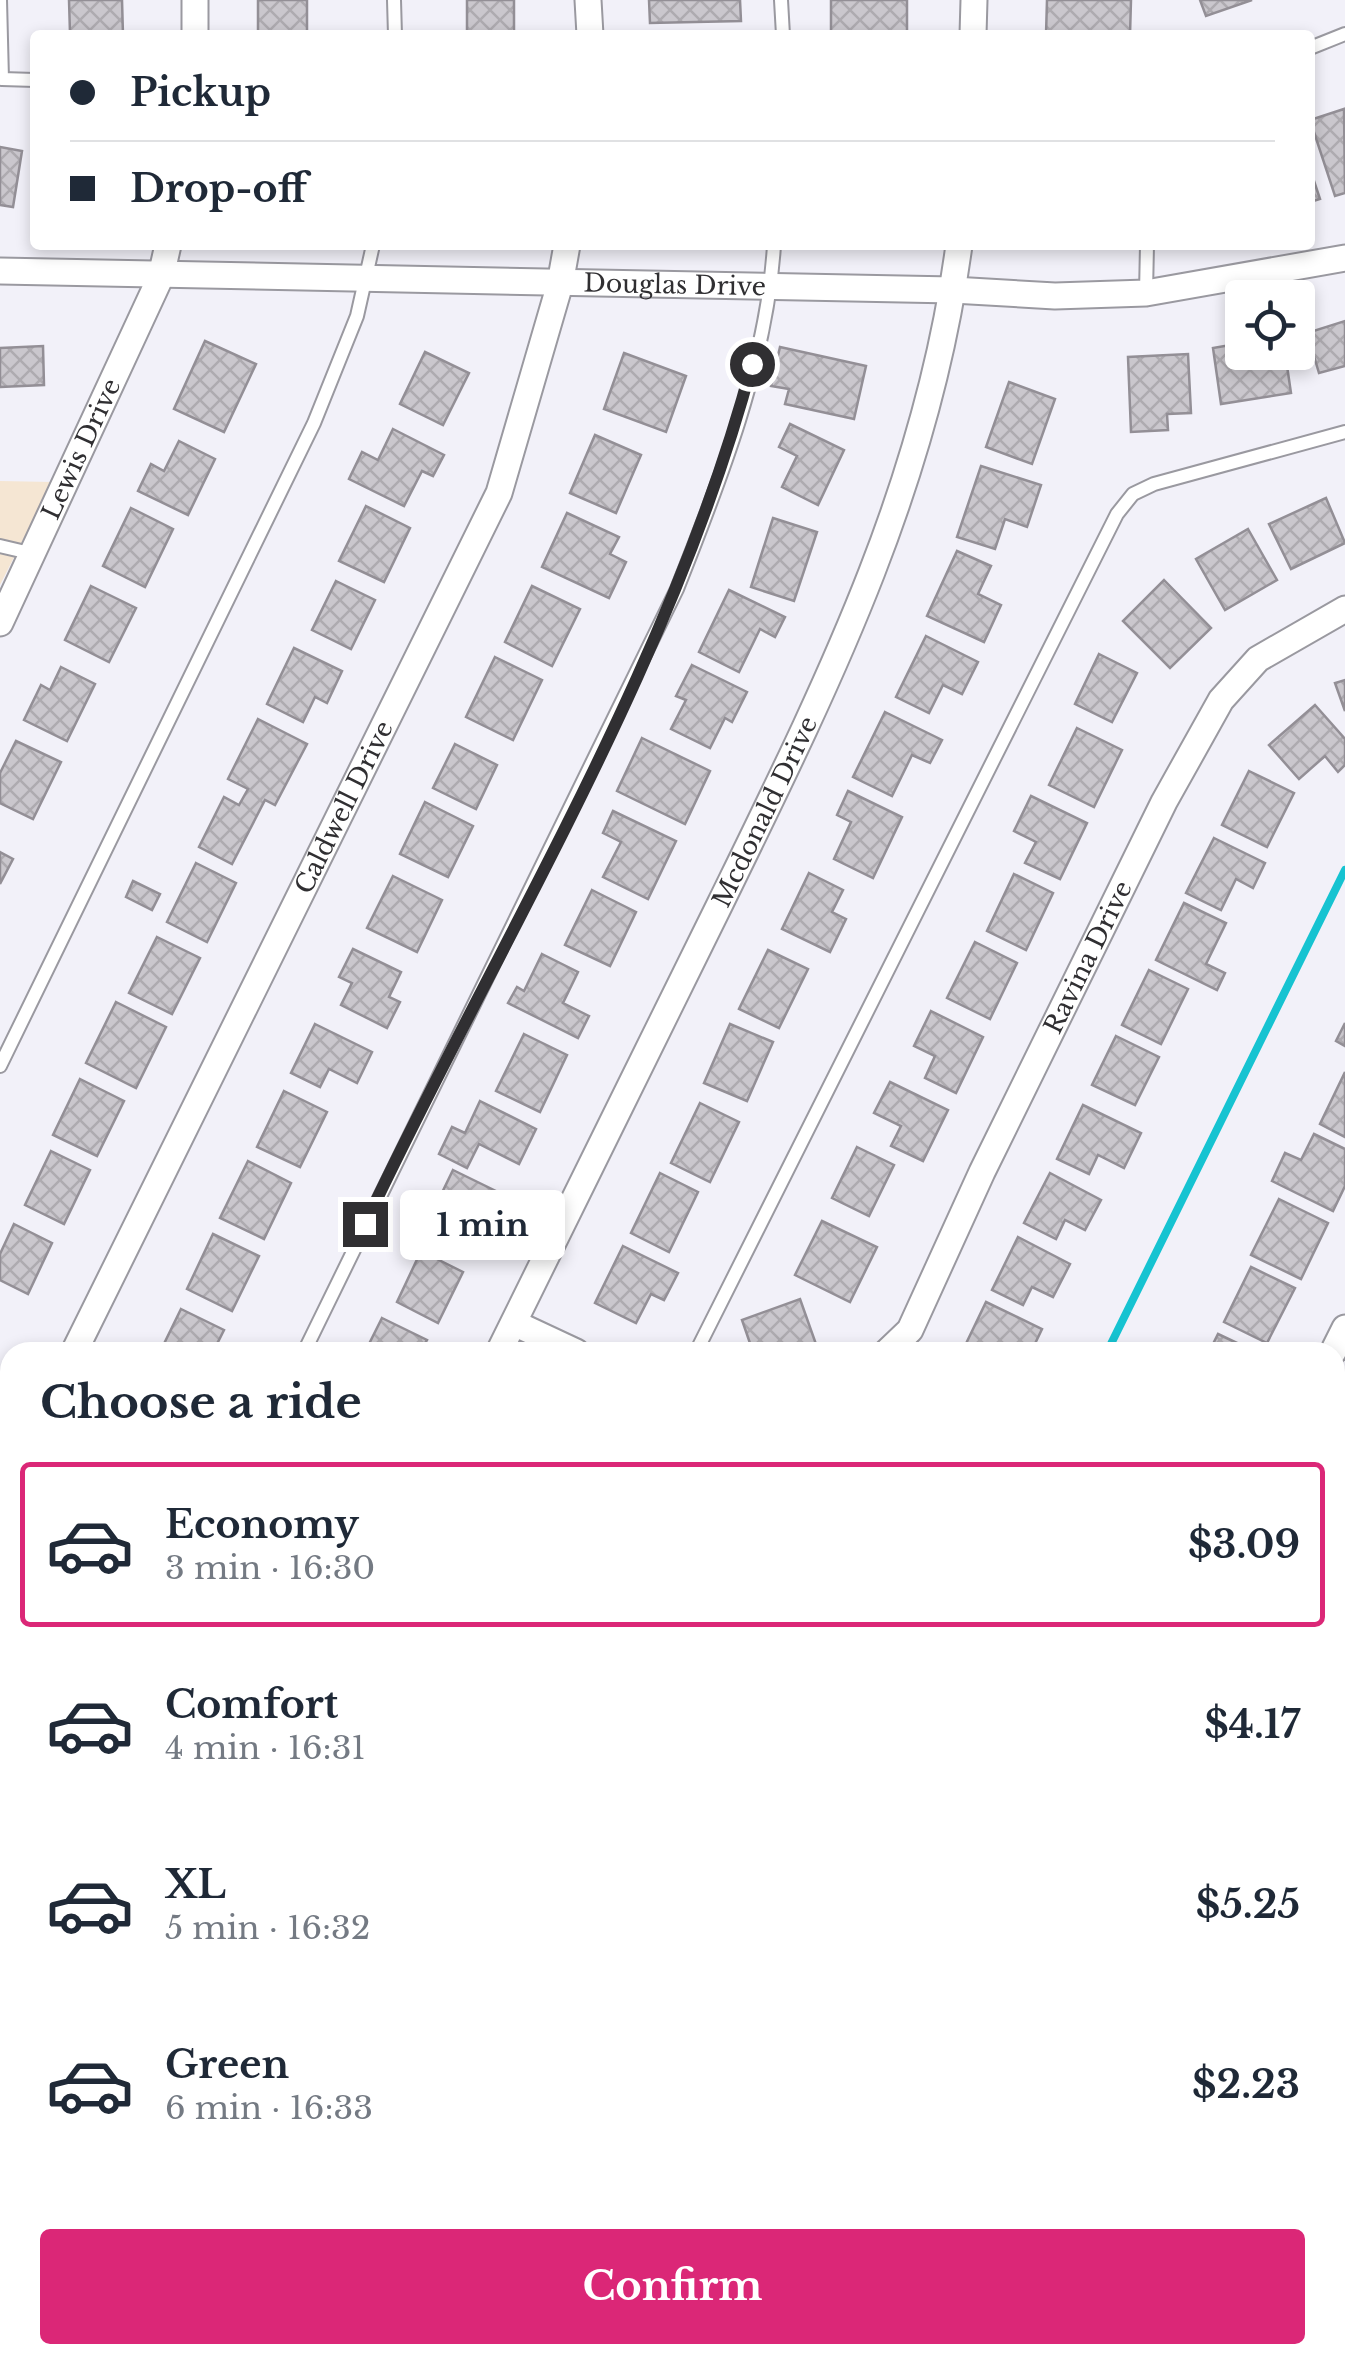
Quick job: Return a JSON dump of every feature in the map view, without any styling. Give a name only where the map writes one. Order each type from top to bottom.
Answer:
[{"type":"street","points":[[194,0],[195,30]]},
{"type":"street","points":[[588,0],[590,30]]},
{"type":"street","points":[[973,30],[974,0]]},
{"type":"street","name":"Lewis Drive","points":[[0,623],[162,276],[167,250]]},
{"type":"street","name":"Caldwell Drive","points":[[79,1342],[499,492],[560,284],[566,250]]},
{"type":"street","name":"Mcdonald Drive","points":[[504,1342],[788,766],[869,588],[903,496],[954,290],[959,250]]},
{"type":"street","name":"Douglas Drive","points":[[0,272],[954,290],[1055,296],[1146,293],[1345,258]]},
{"type":"street","name":"Ravina Drive","points":[[897,1342],[910,1330],[982,1172],[1147,838],[1222,700],[1258,658],[1345,609]]},
{"type":"street","points":[[514,1323],[555,1342]]},
{"type":"lane","points":[[0,0],[1,79],[30,80]]},
{"type":"lane","points":[[394,0],[395,30]]},
{"type":"lane","points":[[781,0],[783,30]]},
{"type":"lane","points":[[1315,46],[1345,34]]},
{"type":"lane","points":[[0,1066],[314,423],[344,352],[372,250]]},
{"type":"lane","points":[[309,1342],[677,589],[727,458],[770,288],[774,250]]},
{"type":"lane","points":[[1146,293],[1147,250]]},
{"type":"lane","points":[[701,1342],[1117,514],[1133,494],[1154,484],[1345,432]]},
{"type":"lane","points":[[0,546],[34,554]]},
{"type":"shaded area","points":[[0,481],[52,482],[0,585]]},
{"type":"building","points":[[69,0],[122,0],[123,30],[70,30]]},
{"type":"building","points":[[258,0],[307,0],[307,30],[258,30]]},
{"type":"building","points":[[467,0],[514,0],[514,30],[467,30]]},
{"type":"building","points":[[649,0],[740,0],[741,21],[650,23]]},
{"type":"building","points":[[831,0],[907,0],[907,30],[831,30]]},
{"type":"building","points":[[1047,0],[1131,0],[1130,30],[1046,30]]},
{"type":"building","points":[[1200,0],[1252,0],[1206,16]]},
{"type":"building","points":[[1344,109],[1345,193],[1335,196],[1315,135],[1315,118]]},
{"type":"building","points":[[0,147],[22,151],[13,207],[0,205]]},
{"type":"building","points":[[1345,321],[1345,366],[1319,373],[1315,330]]},
{"type":"building","points":[[205,341],[256,364],[224,432],[174,409]]},
{"type":"building","points":[[43,346],[44,385],[0,387],[0,348]]},
{"type":"building","points":[[1225,346],[1225,370],[1288,370],[1291,393],[1221,404],[1213,348]]},
{"type":"building","points":[[780,347],[866,366],[854,419],[785,404],[789,389],[771,386]]},
{"type":"building","points":[[425,352],[469,373],[443,425],[400,404]]},
{"type":"building","points":[[624,353],[686,376],[666,432],[604,409]]},
{"type":"building","points":[[1188,354],[1191,413],[1167,414],[1168,430],[1131,432],[1128,357]]},
{"type":"building","points":[[1009,382],[1055,399],[1032,464],[986,447]]},
{"type":"building","points":[[790,424],[844,450],[818,505],[782,487],[797,456],[779,447]]},
{"type":"building","points":[[393,429],[444,455],[433,476],[422,471],[404,506],[349,479],[362,452],[378,460]]},
{"type":"building","points":[[595,435],[641,455],[616,513],[570,493]]},
{"type":"building","points":[[179,441],[215,459],[188,515],[138,491],[151,464],[164,471]]},
{"type":"building","points":[[981,466],[1041,485],[1027,527],[1005,519],[995,549],[957,537]]},
{"type":"building","points":[[1326,498],[1345,543],[1291,569],[1269,524]]},
{"type":"building","points":[[366,506],[410,528],[384,582],[339,561]]},
{"type":"building","points":[[131,508],[173,529],[145,587],[103,566]]},
{"type":"building","points":[[567,513],[619,537],[610,554],[626,562],[609,598],[542,567]]},
{"type":"building","points":[[773,518],[817,532],[794,601],[751,587]]},
{"type":"building","points":[[1248,529],[1277,580],[1225,610],[1196,559]]},
{"type":"building","points":[[957,551],[991,566],[978,594],[1001,605],[984,642],[927,616]]},
{"type":"building","points":[[1164,580],[1211,628],[1170,668],[1123,621]]},
{"type":"building","points":[[336,581],[375,600],[351,649],[312,630]]},
{"type":"building","points":[[91,586],[136,608],[109,662],[65,640]]},
{"type":"building","points":[[532,586],[580,609],[552,666],[505,642]]},
{"type":"building","points":[[729,590],[785,617],[775,637],[760,629],[739,672],[699,652]]},
{"type":"building","points":[[926,636],[978,662],[962,694],[943,685],[929,713],[896,697]]},
{"type":"building","points":[[294,648],[342,671],[327,703],[315,697],[303,722],[267,704]]},
{"type":"building","points":[[1099,654],[1137,673],[1112,722],[1075,704]]},
{"type":"building","points":[[495,657],[542,680],[513,740],[466,717]]},
{"type":"building","points":[[692,665],[747,692],[732,722],[725,718],[710,748],[671,729],[686,700],[676,696]]},
{"type":"building","points":[[61,667],[95,684],[67,741],[24,720],[41,685],[50,690]]},
{"type":"building","points":[[1345,680],[1345,711],[1335,683]]},
{"type":"building","points":[[1315,705],[1345,739],[1345,765],[1338,772],[1325,756],[1299,779],[1269,745]]},
{"type":"building","points":[[885,712],[942,740],[930,763],[912,755],[892,796],[853,777]]},
{"type":"building","points":[[258,719],[307,744],[275,805],[265,800],[232,864],[199,847],[224,797],[239,805],[248,789],[228,779]]},
{"type":"building","points":[[1077,728],[1122,750],[1094,807],[1049,785]]},
{"type":"building","points":[[642,738],[710,771],[685,824],[617,791]]},
{"type":"building","points":[[16,741],[61,762],[33,819],[0,803],[0,773]]},
{"type":"building","points":[[455,744],[497,765],[476,809],[433,788]]},
{"type":"building","points":[[1249,771],[1294,793],[1267,847],[1222,825]]},
{"type":"building","points":[[848,791],[902,817],[873,878],[834,859],[851,822],[837,815]]},
{"type":"building","points":[[1031,796],[1087,823],[1060,879],[1025,863],[1036,842],[1014,831]]},
{"type":"building","points":[[425,802],[473,826],[448,877],[400,854]]},
{"type":"building","points":[[613,811],[676,841],[648,899],[603,877],[621,842],[603,833]]},
{"type":"building","points":[[1214,838],[1265,863],[1253,888],[1236,879],[1221,910],[1186,893]]},
{"type":"building","points":[[0,852],[13,859],[0,884]]},
{"type":"building","points":[[196,863],[236,883],[207,942],[167,922]]},
{"type":"building","points":[[809,873],[843,890],[832,912],[846,919],[830,952],[782,929]]},
{"type":"building","points":[[1014,874],[1053,893],[1026,950],[987,931]]},
{"type":"building","points":[[393,876],[442,900],[417,952],[367,928]]},
{"type":"building","points":[[133,881],[160,894],[152,910],[126,897]]},
{"type":"building","points":[[592,890],[636,912],[610,966],[565,945]]},
{"type":"building","points":[[1184,903],[1226,923],[1206,964],[1225,973],[1217,990],[1156,960]]},
{"type":"building","points":[[157,937],[200,958],[172,1014],[129,993]]},
{"type":"building","points":[[975,942],[1017,963],[990,1019],[947,998]]},
{"type":"building","points":[[353,949],[401,972],[389,997],[400,1002],[387,1028],[341,1005],[352,983],[339,977]]},
{"type":"building","points":[[768,950],[808,969],[779,1028],[739,1009]]},
{"type":"building","points":[[542,954],[578,972],[563,1003],[589,1016],[578,1038],[508,1003],[517,987],[524,991]]},
{"type":"building","points":[[1149,970],[1188,989],[1161,1044],[1122,1025]]},
{"type":"building","points":[[116,1002],[166,1027],[136,1088],[86,1063]]},
{"type":"building","points":[[931,1011],[983,1037],[956,1093],[925,1078],[935,1056],[914,1046]]},
{"type":"building","points":[[1345,1023],[1345,1046],[1336,1041]]},
{"type":"building","points":[[315,1024],[372,1052],[357,1083],[329,1069],[320,1087],[291,1073]]},
{"type":"building","points":[[730,1024],[773,1042],[747,1101],[704,1083]]},
{"type":"building","points":[[524,1034],[567,1055],[540,1112],[496,1091]]},
{"type":"building","points":[[1116,1036],[1159,1057],[1135,1105],[1092,1085]]},
{"type":"building","points":[[1345,1072],[1345,1137],[1320,1124]]},
{"type":"building","points":[[80,1079],[124,1101],[97,1156],[53,1135]]},
{"type":"building","points":[[890,1082],[948,1110],[923,1161],[891,1146],[901,1126],[874,1113]]},
{"type":"building","points":[[284,1091],[327,1112],[300,1167],[257,1147]]},
{"type":"building","points":[[480,1101],[536,1129],[519,1164],[479,1144],[467,1168],[439,1154],[452,1127],[465,1133]]},
{"type":"building","points":[[700,1103],[739,1122],[710,1182],[671,1163]]},
{"type":"building","points":[[1083,1105],[1141,1133],[1124,1168],[1098,1155],[1089,1174],[1057,1159]]},
{"type":"building","points":[[1314,1134],[1345,1149],[1345,1186],[1333,1211],[1272,1181],[1285,1153],[1301,1160]]},
{"type":"building","points":[[857,1147],[894,1165],[869,1216],[832,1198]]},
{"type":"building","points":[[51,1151],[90,1170],[64,1224],[25,1205]]},
{"type":"building","points":[[248,1161],[291,1183],[264,1239],[220,1218]]},
{"type":"building","points":[[453,1170],[500,1193],[470,1256],[416,1230],[431,1200],[437,1203]]},
{"type":"building","points":[[660,1173],[698,1192],[669,1252],[631,1233]]},
{"type":"building","points":[[1050,1173],[1101,1200],[1085,1230],[1065,1220],[1056,1239],[1024,1223]]},
{"type":"building","points":[[1279,1199],[1328,1223],[1301,1279],[1251,1255]]},
{"type":"building","points":[[822,1221],[877,1247],[850,1302],[795,1275]]},
{"type":"building","points":[[14,1224],[52,1243],[28,1294],[0,1280],[0,1254]]},
{"type":"building","points":[[213,1234],[259,1256],[232,1311],[187,1289]]},
{"type":"building","points":[[1018,1237],[1070,1264],[1053,1297],[1032,1287],[1023,1305],[992,1290]]},
{"type":"building","points":[[623,1246],[678,1273],[664,1300],[651,1294],[636,1323],[595,1303]]},
{"type":"building","points":[[421,1251],[463,1272],[438,1323],[397,1302]]},
{"type":"building","points":[[1251,1267],[1295,1288],[1268,1342],[1224,1322]]},
{"type":"building","points":[[800,1299],[815,1342],[750,1342],[742,1320]]},
{"type":"building","points":[[986,1302],[1042,1329],[1036,1342],[967,1342]]},
{"type":"building","points":[[181,1309],[224,1330],[218,1342],[165,1342]]},
{"type":"building","points":[[382,1318],[427,1340],[426,1342],[370,1342]]},
{"type":"building","points":[[1218,1334],[1235,1342],[1214,1342]]},
{"type":"waterway","points":[[1112,1342],[1345,870]]},
{"type":"route","points":[[365,1224],[585,784],[677,589],[727,458],[752,364]]}]
